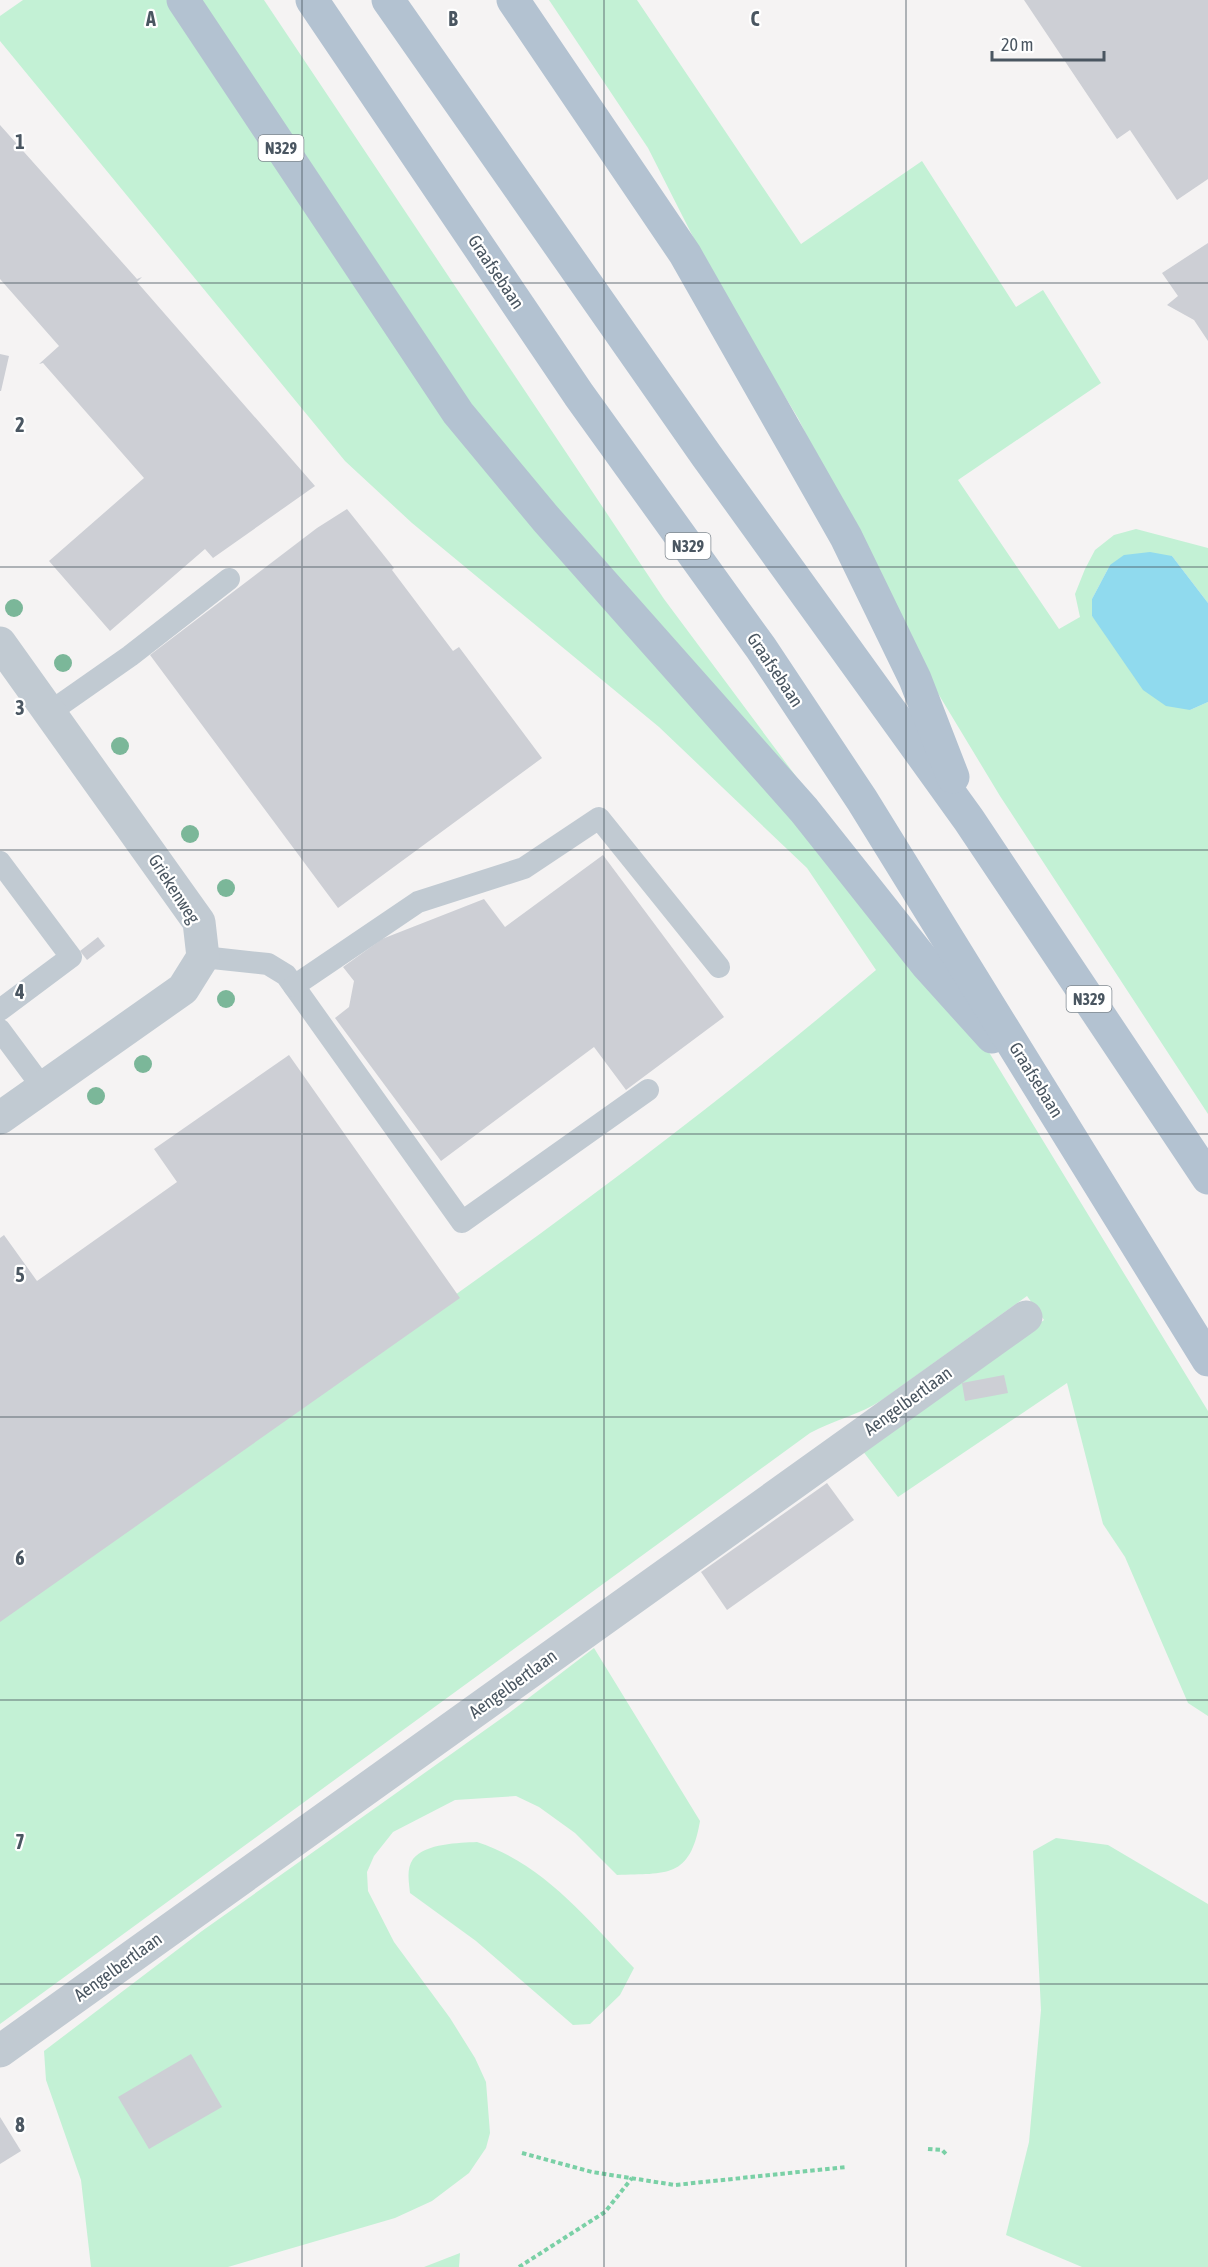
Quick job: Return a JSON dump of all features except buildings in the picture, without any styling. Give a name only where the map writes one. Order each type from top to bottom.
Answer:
[{"type":"main road","name":"N329","points":[[183,0],[458,413],[546,519],[804,810],[927,965],[1050,1101]]},
{"type":"main road","name":"Graafsebaan","points":[[312,0],[579,395],[761,648],[862,800],[1208,1360]]},
{"type":"main road","name":"N329","points":[[388,0],[706,455],[969,820],[1208,1178]]},
{"type":"main road","name":"N329","points":[[513,0],[685,254],[846,537],[915,679],[969,820]]},
{"type":"street","name":"Griekenweg","points":[[0,642],[199,922],[203,957]]},
{"type":"street","points":[[0,1118],[183,989],[203,957]]},
{"type":"street","name":"Aengelbertlaan","points":[[0,2051],[1026,1317]]},
{"type":"lane","points":[[50,712],[130,656],[230,579]]},
{"type":"lane","points":[[294,986],[418,902],[524,868],[599,818],[719,967]]},
{"type":"lane","points":[[0,862],[71,957],[0,1010]]},
{"type":"lane","points":[[203,957],[268,964],[286,975],[462,1222],[648,1090]]},
{"type":"lane","points":[[0,1030],[43,1088]]},
{"type":"path","points":[[928,2149],[942,2150],[948,2156]]},
{"type":"path","points":[[522,2153],[592,2172],[675,2185],[846,2167]]},
{"type":"path","points":[[519,2267],[605,2212],[632,2178]]},
{"type":"green space","points":[[23,0],[264,0],[664,599],[827,818],[976,1031],[1208,1411],[1208,1716],[1188,1703],[1125,1557],[1103,1524],[1067,1383],[898,1497],[862,1450],[1044,1320],[1027,1296],[882,1400],[810,1433],[0,2024],[0,1610],[335,1379],[556,1222],[772,1057],[876,970],[807,868],[659,727],[412,523],[345,461],[0,41],[0,16]]},
{"type":"green space","points":[[549,0],[637,0],[801,244],[922,161],[1016,307],[1043,290],[1101,383],[958,480],[1059,629],[1080,617],[1075,594],[1085,569],[1095,550],[1114,535],[1136,529],[1208,548],[1208,603],[1172,556],[1110,565],[1092,599],[1092,616],[1190,710],[1208,702],[1208,1114],[1000,796],[913,652],[798,418],[722,294],[648,148]]},
{"type":"green space","points":[[594,1648],[700,1821],[696,1840],[683,1863],[663,1872],[617,1875],[575,1833],[539,1807],[516,1796],[455,1800],[393,1832],[374,1856],[367,1872],[368,1891],[394,1942],[450,2018],[475,2058],[486,2082],[490,2133],[486,2148],[469,2173],[432,2201],[395,2218],[228,2267],[91,2267],[81,2180],[46,2080],[44,2051],[202,1931],[509,1713]]},
{"type":"green space","points":[[1056,1838],[1108,1845],[1208,1904],[1208,2267],[1082,2267],[1006,2235],[1029,2142],[1041,2010],[1033,1851]]},
{"type":"green space","points":[[477,1842],[523,1864],[544,1879],[581,1912],[634,1968],[620,1995],[590,2024],[573,2025],[476,1941],[410,1893],[409,1867],[419,1854],[443,1845]]},
{"type":"green space","points":[[460,2253],[459,2267],[424,2267]]},
{"type":"water","points":[[1150,552],[1172,556],[1208,603],[1208,702],[1190,710],[1166,706],[1143,690],[1092,616],[1092,599],[1110,565],[1124,555]]}]
